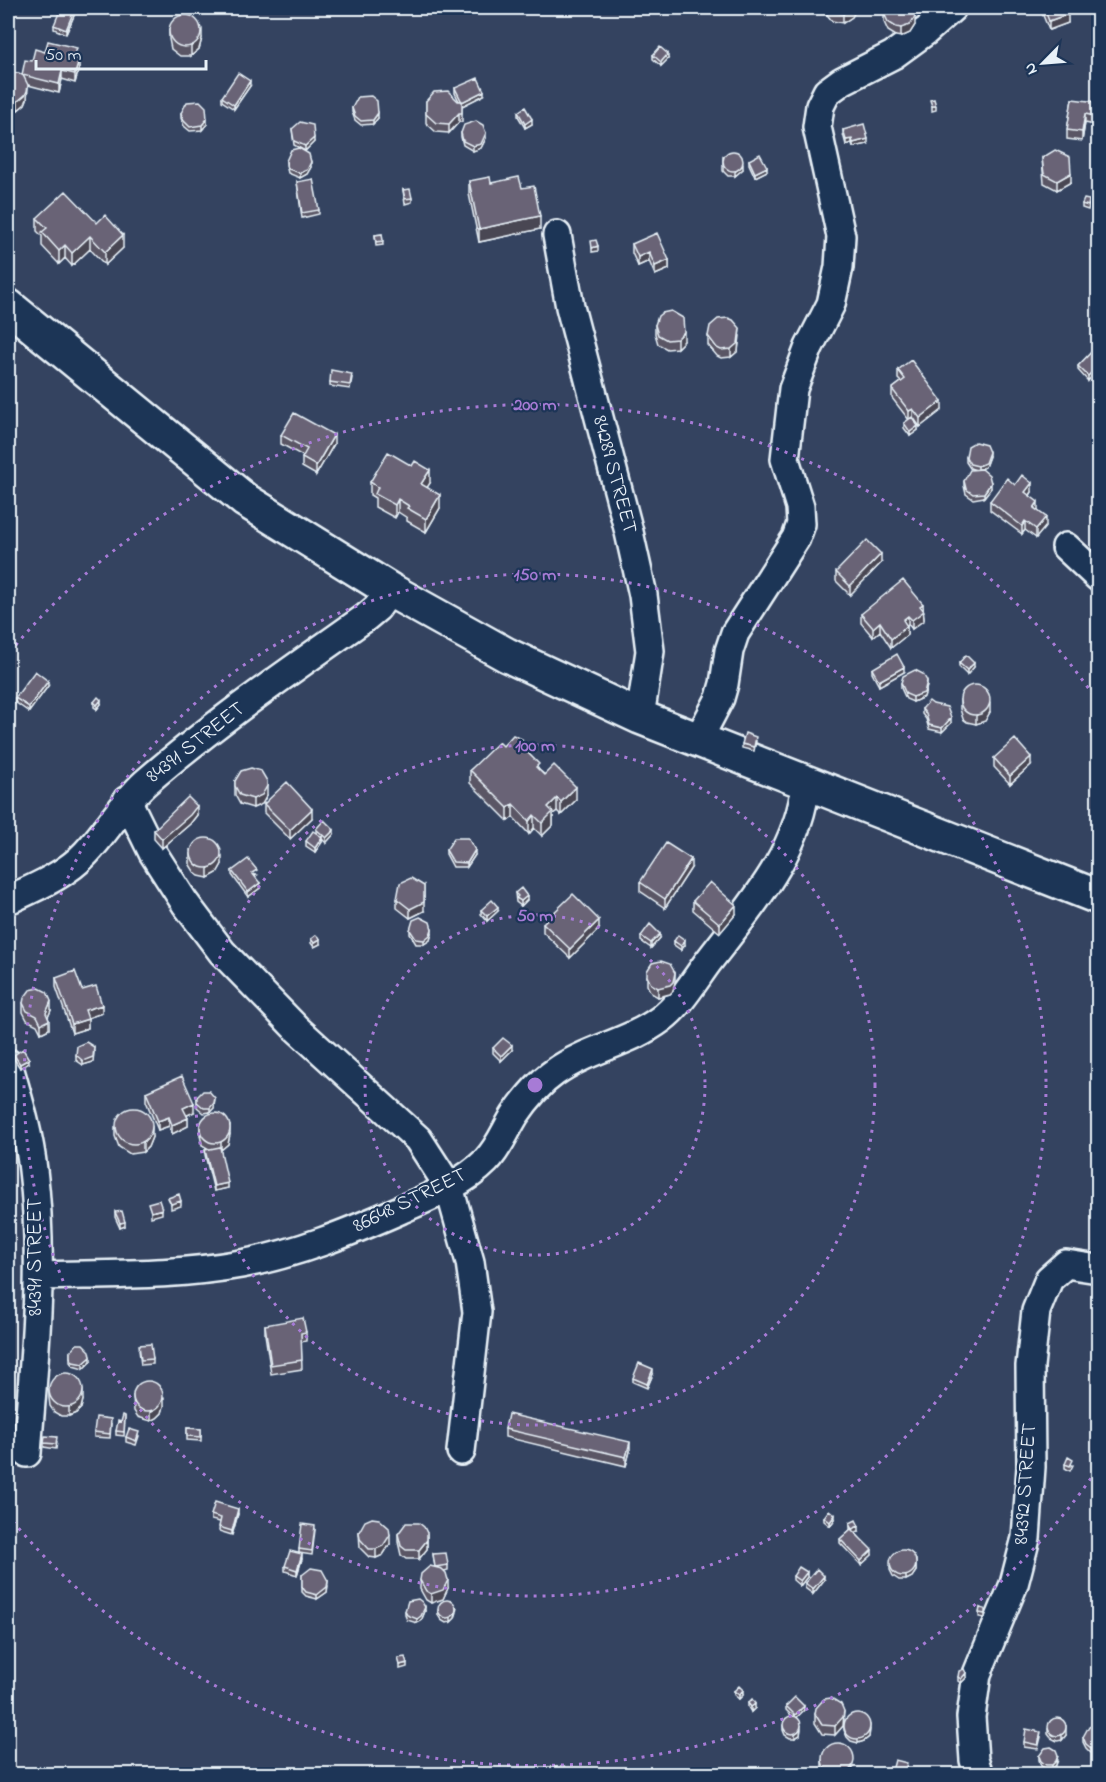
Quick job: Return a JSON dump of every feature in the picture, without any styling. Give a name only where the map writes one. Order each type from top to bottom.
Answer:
[{"type":"street","points":[[698,740],[720,698],[735,633],[796,538],[801,524],[800,507],[785,459],[793,389],[809,347],[831,303],[839,267],[841,236],[817,127],[820,106],[827,92],[850,77],[893,55],[927,31],[951,8]]},
{"type":"street","name":"84289 STREET","points":[[557,235],[570,307],[644,595],[650,651],[640,717]]},
{"type":"street","points":[[8,306],[245,500],[390,590],[507,655],[640,717],[1098,897]]},
{"type":"street","points":[[1066,547],[1098,577]]},
{"type":"street","name":"84391 STREET","points":[[8,900],[57,876],[84,855],[127,800],[172,760],[365,618],[377,608],[390,590]]},
{"type":"street","name":"86648 STREET","points":[[39,1276],[199,1269],[268,1258],[320,1242],[382,1218],[448,1187],[486,1161],[532,1092],[555,1072],[640,1032],[663,1018],[683,995],[778,866],[801,809],[806,782]]},
{"type":"street","points":[[127,800],[153,853],[222,952],[296,1028],[418,1139],[448,1187],[470,1262],[477,1312],[461,1451]]},
{"type":"street","name":"84391 STREET","points":[[8,1063],[23,1115],[33,1168],[38,1216],[39,1276],[27,1453]]},
{"type":"street","name":"84392 STREET","points":[[978,1774],[974,1760],[971,1717],[977,1674],[1010,1594],[1026,1538],[1031,1467],[1030,1366],[1036,1311],[1048,1279],[1066,1264],[1098,1269]]},
{"type":"building","points":[[61,8],[75,8],[66,30],[54,25]]},
{"type":"building","points":[[828,8],[853,8],[843,14],[832,12]]},
{"type":"building","points":[[886,8],[914,8],[915,16],[910,25],[896,27],[888,22],[884,13]]},
{"type":"building","points":[[1044,8],[1066,8],[1068,14],[1049,21]]},
{"type":"building","points":[[185,15],[196,20],[201,31],[196,42],[185,47],[174,42],[169,31],[174,20]]},
{"type":"building","points":[[48,41],[77,48],[74,58],[79,60],[75,74],[62,71],[59,84],[23,75],[28,85],[25,95],[18,101],[8,101],[8,72],[22,75],[25,60],[32,61],[35,49],[45,52]]},
{"type":"building","points":[[660,47],[668,54],[661,62],[653,55]]},
{"type":"building","points":[[238,73],[250,81],[234,105],[222,97]]},
{"type":"building","points":[[478,78],[484,91],[462,102],[455,88]]},
{"type":"building","points":[[448,91],[458,101],[462,101],[462,113],[459,113],[449,124],[436,123],[426,114],[426,101],[434,92]]},
{"type":"building","points":[[371,96],[377,101],[378,113],[373,120],[361,121],[355,116],[352,108],[358,97]]},
{"type":"building","points":[[934,99],[936,106],[932,106],[930,100]]},
{"type":"building","points":[[1072,99],[1097,102],[1095,116],[1085,114],[1082,132],[1067,130]]},
{"type":"building","points":[[200,101],[206,107],[207,119],[202,125],[190,127],[184,121],[181,113],[187,102]]},
{"type":"building","points":[[525,107],[532,119],[525,124],[518,112]]},
{"type":"building","points":[[476,121],[483,125],[486,133],[481,144],[473,146],[463,141],[461,133],[464,125]]},
{"type":"building","points":[[300,122],[313,125],[314,138],[305,146],[294,141],[292,129]]},
{"type":"building","points":[[864,124],[868,139],[853,143],[852,139],[846,140],[843,130]]},
{"type":"building","points":[[299,148],[309,154],[311,162],[307,170],[300,173],[288,169],[286,161],[291,150]]},
{"type":"building","points":[[1055,150],[1070,157],[1071,173],[1057,181],[1044,174],[1042,158]]},
{"type":"building","points":[[733,151],[740,154],[743,161],[740,168],[733,171],[726,168],[723,161],[726,154]]},
{"type":"building","points":[[760,154],[767,167],[755,173],[749,160]]},
{"type":"building","points":[[490,177],[491,183],[519,177],[522,188],[534,186],[540,216],[479,229],[469,181]]},
{"type":"building","points":[[313,179],[319,210],[302,213],[297,182]]},
{"type":"building","points":[[410,189],[412,198],[405,199],[403,190]]},
{"type":"building","points":[[66,191],[97,223],[105,215],[123,235],[105,252],[90,236],[72,253],[65,245],[59,251],[42,232],[47,228],[37,218]]},
{"type":"building","points":[[1084,199],[1089,200],[1088,206],[1082,204]]},
{"type":"building","points":[[657,233],[669,260],[655,266],[649,252],[638,257],[632,244]]},
{"type":"building","points":[[382,234],[383,241],[376,242],[375,235]]},
{"type":"building","points":[[596,240],[598,246],[592,248],[591,241]]},
{"type":"building","points":[[671,311],[683,318],[684,332],[677,339],[667,340],[658,335],[655,325],[658,316]]},
{"type":"building","points":[[728,318],[740,328],[738,343],[731,349],[721,350],[708,336],[710,326],[718,319]]},
{"type":"building","points":[[1098,345],[1098,366],[1088,376],[1078,366]]},
{"type":"building","points":[[911,360],[942,401],[920,418],[913,409],[909,411],[892,389],[905,379],[898,370]]},
{"type":"building","points":[[331,370],[352,374],[350,385],[330,382]]},
{"type":"building","points":[[294,413],[334,435],[316,466],[302,458],[307,449],[281,435]]},
{"type":"building","points":[[912,417],[918,426],[910,432],[904,423]]},
{"type":"building","points":[[975,442],[986,445],[989,452],[985,463],[978,466],[970,464],[966,457],[968,446]]},
{"type":"building","points":[[388,452],[412,466],[415,461],[430,470],[421,484],[440,495],[426,519],[407,508],[409,506],[398,499],[395,505],[375,494],[378,487],[370,482]]},
{"type":"building","points":[[982,469],[989,475],[991,483],[984,493],[973,494],[966,489],[964,481],[970,470]]},
{"type":"building","points":[[1022,475],[1032,483],[1025,492],[1038,502],[1034,508],[1046,517],[1036,529],[1025,521],[1022,526],[990,501],[1007,478],[1015,485]]},
{"type":"building","points":[[867,540],[881,554],[850,586],[836,572]]},
{"type":"building","points":[[903,580],[923,604],[920,606],[924,611],[912,620],[908,616],[903,620],[907,626],[891,639],[880,622],[873,628],[861,614]]},
{"type":"building","points":[[897,654],[904,667],[879,681],[872,669]]},
{"type":"building","points":[[966,655],[974,663],[967,670],[959,663]]},
{"type":"building","points":[[915,670],[923,674],[927,681],[924,693],[913,697],[906,694],[901,683],[903,676]]},
{"type":"building","points":[[35,671],[48,681],[29,707],[15,698]]},
{"type":"building","points":[[975,685],[986,689],[990,700],[986,711],[975,715],[964,711],[960,700],[964,689]]},
{"type":"building","points":[[98,697],[101,700],[97,705],[94,702]]},
{"type":"building","points":[[929,701],[947,707],[951,718],[942,728],[929,725],[922,709]]},
{"type":"building","points":[[745,733],[756,737],[754,747],[742,744]]},
{"type":"building","points":[[513,735],[522,739],[527,752],[539,764],[536,767],[544,775],[554,765],[576,787],[561,802],[557,798],[548,807],[553,812],[542,823],[534,815],[529,821],[513,804],[508,808],[470,770],[499,742],[503,746]]},
{"type":"building","points":[[1015,739],[1031,757],[1010,776],[994,758]]},
{"type":"building","points":[[251,768],[261,771],[267,781],[262,795],[253,799],[240,795],[235,786],[235,781],[241,771]]},
{"type":"building","points":[[287,782],[312,809],[290,830],[264,804]]},
{"type":"building","points":[[188,797],[197,806],[162,839],[154,830]]},
{"type":"building","points":[[324,820],[334,830],[326,838],[316,829]]},
{"type":"building","points":[[313,831],[322,837],[315,848],[306,841]]},
{"type":"building","points":[[206,838],[217,842],[221,853],[217,864],[206,868],[195,864],[191,853],[195,842]]},
{"type":"building","points":[[454,838],[468,838],[475,850],[467,863],[453,862],[446,850]]},
{"type":"building","points":[[666,843],[691,859],[665,899],[640,882]]},
{"type":"building","points":[[248,859],[257,870],[252,873],[260,883],[248,892],[232,871]]},
{"type":"building","points":[[411,878],[424,886],[424,902],[410,909],[397,899],[400,883]]},
{"type":"building","points":[[710,882],[736,905],[720,924],[693,901]]},
{"type":"building","points":[[521,888],[527,896],[521,901],[516,898],[518,896],[515,893]]},
{"type":"building","points":[[573,894],[599,920],[570,949],[543,923]]},
{"type":"building","points":[[492,900],[498,907],[487,916],[481,910]]},
{"type":"building","points":[[420,917],[430,922],[432,929],[430,935],[424,940],[416,939],[410,930],[413,920]]},
{"type":"building","points":[[650,924],[660,934],[651,943],[641,936]]},
{"type":"building","points":[[316,935],[320,939],[314,943],[311,939]]},
{"type":"building","points":[[678,935],[685,940],[681,946],[674,941]]},
{"type":"building","points":[[661,961],[670,964],[675,973],[670,985],[658,988],[651,984],[647,971],[652,963]]},
{"type":"building","points":[[75,971],[82,990],[96,986],[102,1005],[85,1010],[88,1019],[72,1024],[56,978]]},
{"type":"building","points":[[39,988],[47,992],[51,1001],[46,1013],[49,1020],[41,1024],[37,1016],[27,1011],[23,1003],[30,990]]},
{"type":"building","points":[[503,1038],[512,1045],[501,1056],[493,1048]]},
{"type":"building","points":[[86,1042],[94,1047],[93,1057],[83,1061],[76,1055],[77,1046]]},
{"type":"building","points":[[23,1049],[29,1059],[20,1064],[14,1055]]},
{"type":"building","points":[[182,1076],[194,1103],[183,1108],[188,1118],[172,1125],[169,1117],[158,1121],[146,1092]]},
{"type":"building","points":[[203,1091],[209,1091],[215,1098],[210,1108],[204,1108],[197,1102],[197,1097]]},
{"type":"building","points":[[134,1108],[147,1113],[152,1126],[147,1139],[134,1144],[121,1139],[116,1126],[121,1113]]},
{"type":"building","points":[[215,1113],[225,1118],[230,1128],[225,1138],[215,1143],[205,1138],[200,1128],[205,1118]]},
{"type":"building","points":[[220,1147],[228,1183],[214,1186],[205,1150]]},
{"type":"building","points":[[179,1194],[181,1201],[171,1204],[168,1198]]},
{"type":"building","points":[[159,1200],[162,1209],[151,1212],[148,1203]]},
{"type":"building","points":[[122,1211],[125,1222],[120,1223],[115,1212]]},
{"type":"building","points":[[303,1318],[306,1332],[301,1333],[302,1360],[271,1365],[265,1325]]},
{"type":"building","points":[[77,1344],[83,1344],[90,1351],[91,1357],[83,1364],[73,1362],[70,1357],[70,1352]]},
{"type":"building","points":[[151,1344],[153,1359],[141,1360],[139,1345]]},
{"type":"building","points":[[639,1363],[653,1369],[647,1384],[633,1378]]},
{"type":"building","points":[[66,1373],[78,1378],[83,1390],[78,1402],[66,1407],[54,1402],[49,1390],[54,1378]]},
{"type":"building","points":[[148,1381],[159,1385],[163,1396],[159,1407],[148,1411],[137,1407],[133,1396],[137,1385]]},
{"type":"building","points":[[508,1414],[630,1442],[626,1457],[505,1429]]},
{"type":"building","points":[[123,1415],[125,1416],[124,1432],[116,1431],[118,1421],[121,1422]]},
{"type":"building","points":[[96,1417],[111,1419],[110,1434],[94,1432]]},
{"type":"building","points":[[187,1428],[201,1429],[201,1437],[187,1436]]},
{"type":"building","points":[[129,1429],[139,1432],[136,1441],[126,1437]]},
{"type":"building","points":[[45,1436],[57,1437],[56,1444],[44,1443]]},
{"type":"building","points":[[1068,1457],[1073,1460],[1070,1466],[1065,1464]]},
{"type":"building","points":[[215,1502],[238,1509],[232,1531],[219,1527],[221,1518],[211,1515]]},
{"type":"building","points":[[829,1510],[835,1515],[830,1522],[824,1517]]},
{"type":"building","points":[[372,1518],[379,1519],[389,1528],[390,1535],[383,1546],[376,1549],[369,1549],[360,1539],[359,1532],[365,1521]]},
{"type":"building","points":[[856,1520],[859,1526],[852,1529],[850,1523]]},
{"type":"building","points":[[406,1523],[419,1523],[427,1533],[427,1540],[419,1550],[406,1550],[401,1546],[398,1534]]},
{"type":"building","points":[[302,1524],[315,1526],[312,1551],[299,1549]]},
{"type":"building","points":[[851,1529],[872,1550],[861,1561],[840,1539]]},
{"type":"building","points":[[903,1550],[912,1554],[916,1563],[912,1572],[903,1576],[894,1572],[890,1563],[894,1554]]},
{"type":"building","points":[[290,1551],[302,1554],[297,1570],[285,1566]]},
{"type":"building","points":[[446,1553],[448,1565],[435,1567],[433,1554]]},
{"type":"building","points":[[430,1566],[442,1569],[448,1580],[443,1590],[431,1594],[426,1591],[420,1580],[421,1574]]},
{"type":"building","points":[[799,1567],[807,1572],[800,1581],[793,1576]]},
{"type":"building","points":[[311,1568],[322,1570],[328,1581],[327,1587],[317,1595],[306,1592],[302,1587],[302,1575]]},
{"type":"building","points":[[817,1569],[824,1576],[813,1589],[805,1583]]},
{"type":"building","points":[[418,1599],[425,1607],[417,1619],[407,1615],[405,1611],[408,1601]]},
{"type":"building","points":[[447,1600],[453,1603],[456,1609],[453,1615],[447,1618],[441,1615],[438,1609],[441,1603]]},
{"type":"building","points":[[980,1608],[985,1609],[985,1614],[979,1613]]},
{"type":"building","points":[[405,1657],[407,1663],[400,1665],[398,1658]]},
{"type":"building","points":[[964,1669],[966,1673],[961,1679],[958,1677],[959,1671]]},
{"type":"building","points":[[739,1686],[743,1690],[739,1695],[734,1691]]},
{"type":"building","points":[[795,1697],[804,1706],[795,1715],[786,1706]]},
{"type":"building","points":[[831,1698],[841,1704],[844,1711],[843,1717],[835,1726],[822,1725],[815,1714],[816,1708],[824,1699]]},
{"type":"building","points":[[752,1699],[755,1704],[751,1707],[748,1703]]},
{"type":"building","points":[[857,1713],[866,1717],[870,1726],[866,1735],[857,1739],[848,1735],[844,1726],[848,1717]]},
{"type":"building","points":[[792,1716],[798,1719],[801,1725],[798,1731],[792,1734],[786,1731],[783,1725],[786,1719]]},
{"type":"building","points":[[1057,1718],[1063,1721],[1066,1727],[1063,1733],[1057,1736],[1051,1733],[1048,1727],[1051,1721]]},
{"type":"building","points":[[1098,1724],[1098,1750],[1086,1744],[1083,1737],[1089,1726]]},
{"type":"building","points":[[1026,1729],[1041,1732],[1038,1745],[1024,1742]]},
{"type":"building","points":[[838,1743],[849,1748],[854,1759],[849,1770],[838,1775],[827,1770],[822,1759],[827,1748]]},
{"type":"building","points":[[1051,1747],[1058,1755],[1052,1765],[1046,1765],[1039,1756],[1045,1748]]},
{"type":"building","points":[[895,1760],[907,1763],[904,1774],[892,1771]]},
{"type":"building","points":[[1098,1768],[1098,1774],[1094,1774],[1093,1770]]}]
